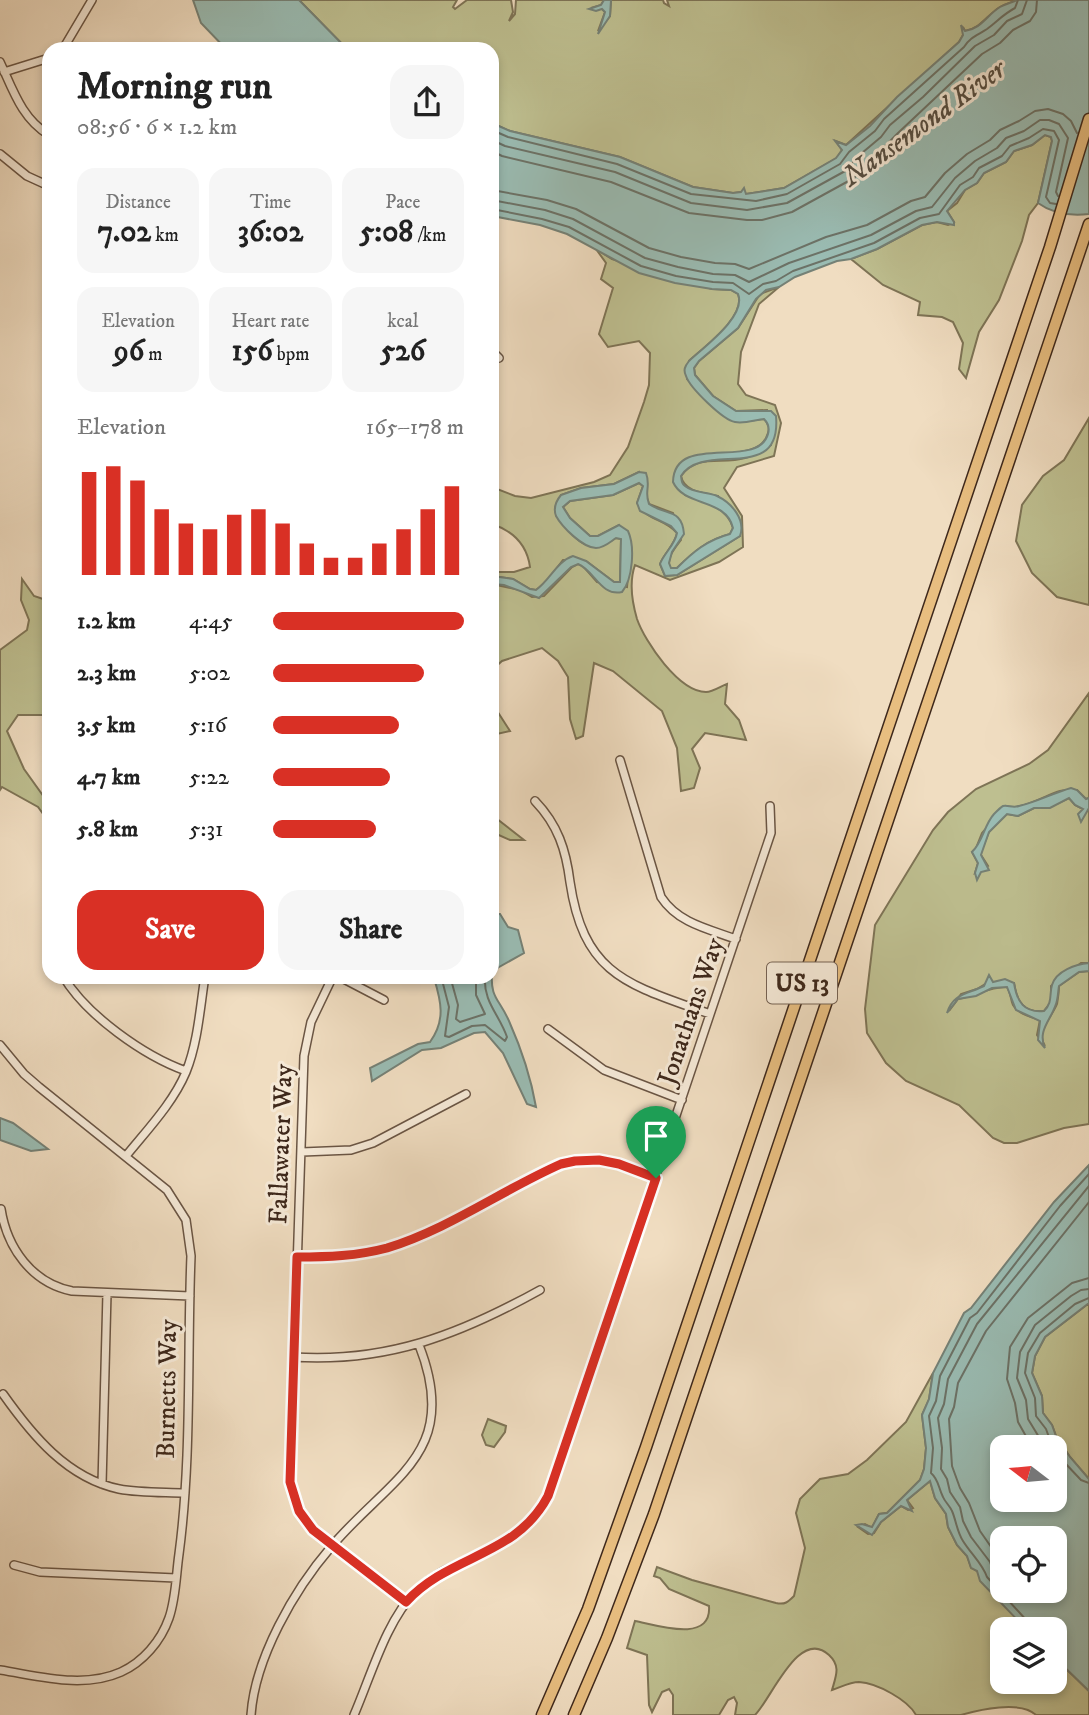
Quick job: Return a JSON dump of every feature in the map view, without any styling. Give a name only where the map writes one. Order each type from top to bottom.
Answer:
[{"type":"highway","name":"US 13","points":[[542,1715],[588,1609],[646,1447],[1050,247],[1089,118]]},
{"type":"highway","name":"US 13","points":[[574,1715],[607,1638],[654,1514],[1089,224]]},
{"type":"street","points":[[67,42],[92,0]]},
{"type":"street","points":[[4,72],[42,60]]},
{"type":"street","points":[[0,62],[24,112],[42,130]]},
{"type":"street","points":[[0,154],[27,176],[42,183]]},
{"type":"street","points":[[620,760],[657,888],[666,905],[681,919],[736,939]]},
{"type":"street","points":[[535,801],[553,822],[565,848],[581,930],[593,953],[625,981],[710,1014]]},
{"type":"street","name":"Jonathans Way","points":[[354,1715],[393,1622],[406,1602],[437,1575],[518,1534],[542,1507],[552,1486],[771,833],[769,806]]},
{"type":"street","points":[[69,984],[82,1001],[129,1040],[155,1058],[186,1071]]},
{"type":"street","points":[[126,1156],[174,1094],[186,1071],[194,1046],[204,984]]},
{"type":"street","name":"Fallawater Way","points":[[328,984],[311,1022],[304,1056],[291,1489],[299,1511],[307,1523],[406,1602]]},
{"type":"street","points":[[353,984],[384,1000]]},
{"type":"street","points":[[548,1029],[604,1070],[682,1100]]},
{"type":"street","name":"Burnetts Way","points":[[0,1045],[24,1074],[167,1190],[182,1211],[190,1235],[191,1250],[185,1493],[173,1604],[165,1628],[151,1649],[129,1668],[107,1677],[82,1681],[0,1670]]},
{"type":"street","points":[[302,1152],[351,1150],[373,1143],[466,1094]]},
{"type":"street","points":[[297,1257],[349,1255],[401,1243],[448,1223],[552,1168],[575,1161],[599,1160],[619,1164],[656,1178]]},
{"type":"street","points":[[1,1209],[9,1240],[22,1261],[64,1290],[190,1296]]},
{"type":"street","points":[[293,1357],[343,1358],[385,1353],[419,1345],[484,1319],[540,1290]]},
{"type":"street","points":[[102,1484],[107,1293]]},
{"type":"street","points":[[251,1715],[255,1687],[272,1641],[301,1589],[332,1545],[409,1468],[423,1447],[429,1433],[432,1404],[428,1372],[419,1345]]},
{"type":"street","points":[[3,1394],[30,1429],[65,1465],[102,1484],[121,1489],[185,1493]]},
{"type":"street","points":[[14,1564],[40,1572],[176,1578]]},
{"type":"green space","points":[[299,0],[457,0],[453,7],[455,9],[467,0],[511,0],[513,12],[509,21],[515,14],[516,0],[604,0],[601,5],[591,8],[605,12],[598,31],[610,16],[611,0],[663,0],[669,6],[667,0],[1017,0],[1000,7],[975,27],[965,31],[963,27],[959,42],[846,145],[836,141],[842,150],[837,158],[784,188],[746,194],[693,187],[620,157],[499,126],[499,42],[340,42]]},
{"type":"green space","points":[[1045,135],[1051,137],[1052,141],[1038,203],[1029,215],[999,300],[979,332],[966,378],[959,369],[963,343],[953,322],[942,317],[918,315],[920,302],[883,285],[851,259],[877,249],[922,225],[937,222],[948,225],[954,222],[947,211],[957,203],[965,190],[977,183],[984,173],[1006,162],[1014,151],[1032,145]]},
{"type":"green space","points":[[596,249],[612,259],[712,289],[731,290],[738,294],[739,303],[730,321],[689,361],[687,379],[708,402],[739,422],[764,419],[769,431],[756,448],[697,456],[688,459],[676,471],[685,495],[714,506],[726,515],[733,528],[730,534],[701,547],[677,568],[670,568],[670,557],[681,540],[673,513],[649,504],[639,472],[614,484],[581,488],[561,495],[556,515],[575,538],[589,546],[621,539],[620,582],[614,582],[586,561],[563,560],[546,582],[536,590],[530,589],[513,579],[499,577],[499,572],[514,572],[530,567],[526,552],[518,540],[499,528],[499,490],[531,498],[594,482],[610,475],[628,447],[649,385],[650,353],[639,341],[608,347],[599,334],[613,288],[601,279],[606,263]]},
{"type":"green space","points":[[779,287],[759,304],[741,352],[738,384],[746,395],[775,405],[781,423],[774,456],[737,467],[724,488],[742,516],[743,547],[719,562],[670,580],[635,565],[632,578],[637,619],[655,652],[674,675],[696,690],[709,692],[727,684],[725,704],[739,720],[746,740],[705,733],[692,749],[700,768],[694,788],[681,791],[677,748],[662,711],[613,671],[594,663],[583,736],[576,739],[570,719],[568,677],[558,661],[542,648],[499,664],[499,586],[520,590],[532,597],[544,596],[578,564],[597,582],[627,587],[631,546],[619,525],[598,536],[590,536],[570,518],[563,507],[570,501],[613,495],[639,483],[643,486],[637,503],[651,517],[677,533],[660,564],[665,576],[677,575],[740,536],[718,496],[690,489],[681,476],[695,464],[745,458],[771,445],[767,410],[736,411],[713,396],[695,375],[694,368],[738,328],[760,294]]},
{"type":"green space","points":[[1089,418],[1089,605],[1057,597],[1032,573],[1016,541],[1022,505],[1043,476],[1064,460]]},
{"type":"green space","points":[[22,579],[34,596],[42,599],[42,715],[18,715],[7,731],[24,769],[42,794],[42,812],[38,807],[2,787],[0,790],[0,650],[27,630],[29,620],[21,600]]},
{"type":"green space","points":[[1089,693],[1089,798],[1086,799],[1077,790],[1064,790],[1026,805],[1006,806],[982,833],[972,852],[978,863],[975,873],[988,866],[981,852],[989,832],[1007,814],[1018,816],[1034,808],[1050,807],[1069,798],[1083,809],[1082,817],[1089,808],[1089,963],[1081,963],[1051,986],[1051,1002],[1044,1011],[1031,1010],[1023,1005],[1017,996],[1014,983],[987,983],[961,994],[949,1011],[958,999],[1007,987],[1018,1011],[1040,1020],[1037,1035],[1045,1046],[1042,1041],[1043,1030],[1057,1004],[1059,986],[1079,972],[1089,971],[1089,1124],[1064,1128],[1017,1143],[1004,1143],[993,1138],[959,1105],[906,1081],[886,1063],[867,1033],[865,1009],[875,925],[933,830],[948,812],[976,789],[1029,764],[1048,750]]},
{"type":"green space","points":[[499,714],[510,731],[499,734]]},
{"type":"green space","points":[[499,820],[524,840],[510,840],[499,835]]},
{"type":"green space","points":[[1089,1303],[1089,1479],[1068,1454],[1068,1435],[1056,1435],[1043,1413],[1042,1396],[1032,1373],[1035,1356],[1045,1337]]},
{"type":"green space","points":[[933,1373],[929,1400],[922,1415],[926,1448],[920,1480],[887,1513],[879,1514],[872,1528],[865,1524],[858,1527],[868,1534],[874,1533],[881,1522],[901,1506],[908,1510],[913,1508],[907,1500],[930,1481],[957,1545],[967,1556],[971,1567],[990,1586],[990,1603],[1004,1603],[1016,1617],[990,1617],[990,1694],[1067,1694],[1067,1670],[1089,1691],[1089,1715],[1036,1715],[1029,1710],[1010,1707],[961,1715],[916,1715],[899,1698],[874,1685],[856,1682],[832,1690],[835,1663],[829,1655],[818,1649],[807,1650],[797,1657],[755,1715],[735,1715],[737,1703],[734,1697],[728,1700],[719,1715],[673,1715],[673,1695],[669,1689],[662,1692],[652,1712],[649,1705],[647,1655],[627,1648],[635,1621],[668,1628],[692,1628],[702,1625],[708,1618],[709,1606],[669,1589],[660,1578],[654,1576],[657,1567],[692,1580],[776,1603],[788,1601],[794,1596],[805,1548],[796,1513],[800,1499],[820,1479],[848,1474],[867,1460],[906,1422]]},
{"type":"green space","points":[[488,1419],[506,1426],[505,1432],[494,1447],[486,1445],[482,1435]]},
{"type":"water","points":[[193,0],[299,0],[340,42],[219,42],[201,23]]},
{"type":"water","points":[[604,0],[611,0],[610,16],[598,34],[605,12],[602,9],[589,9],[601,5]]},
{"type":"water","name":"Nansemond River","points":[[1017,0],[1089,0],[1089,214],[1062,213],[1038,203],[1052,141],[1051,137],[1045,135],[1032,145],[1014,151],[1006,162],[984,173],[977,183],[965,190],[947,211],[954,225],[937,222],[922,225],[877,249],[851,259],[837,261],[795,277],[779,287],[766,290],[756,299],[738,328],[694,368],[695,375],[713,396],[736,411],[771,411],[776,416],[775,437],[767,449],[755,456],[706,461],[692,466],[681,476],[683,484],[688,488],[717,496],[728,503],[739,518],[740,536],[677,575],[665,576],[660,564],[677,533],[671,526],[640,511],[637,503],[643,486],[639,483],[613,495],[570,501],[563,507],[570,518],[590,536],[598,536],[619,525],[628,531],[632,545],[632,562],[629,579],[622,592],[609,591],[578,564],[571,567],[539,598],[499,585],[499,577],[513,579],[536,590],[562,562],[573,556],[586,561],[614,582],[620,582],[621,539],[616,538],[599,548],[585,545],[563,526],[556,516],[555,507],[561,495],[581,488],[614,484],[639,472],[646,473],[649,504],[677,516],[683,526],[684,534],[672,552],[669,563],[671,568],[677,568],[701,547],[730,534],[733,528],[729,518],[722,512],[678,490],[673,482],[677,467],[687,458],[701,454],[749,450],[761,445],[769,429],[764,419],[738,422],[723,416],[694,388],[685,372],[689,361],[730,321],[739,303],[738,294],[731,290],[675,283],[639,273],[567,234],[540,225],[499,217],[499,126],[620,157],[693,187],[733,193],[741,192],[744,188],[746,194],[784,188],[836,158],[842,150],[835,141],[846,145],[870,126],[897,97],[959,42],[963,35],[961,25],[965,31],[971,30],[1000,7]]},
{"type":"water","points":[[1071,788],[1086,799],[1089,798],[1089,808],[1081,822],[1078,814],[1083,809],[1069,798],[1050,808],[1034,808],[1018,816],[1007,814],[989,832],[981,855],[989,870],[981,872],[977,880],[975,873],[978,863],[972,852],[996,812],[1003,806],[1015,807]]},
{"type":"water","points":[[499,914],[508,927],[518,930],[524,953],[499,967]]},
{"type":"water","points":[[1089,963],[1089,971],[1079,972],[1059,986],[1056,1004],[1044,1031],[1045,1048],[1038,1040],[1040,1021],[1016,1010],[1007,987],[992,988],[976,996],[958,999],[947,1013],[953,1001],[984,986],[989,975],[993,982],[1005,979],[1014,983],[1017,996],[1023,1005],[1031,1010],[1044,1011],[1049,1005],[1054,980],[1062,972]]},
{"type":"water","points":[[436,984],[492,984],[521,1052],[536,1107],[527,1104],[503,1053],[485,1032],[474,1033],[441,1048],[422,1050],[372,1081],[370,1068],[418,1044],[430,1042],[440,1018]]},
{"type":"water","points":[[0,1118],[13,1123],[48,1149],[31,1151],[0,1140]]},
{"type":"water","points":[[1089,1165],[1089,1303],[1045,1337],[1035,1356],[1032,1373],[1042,1396],[1043,1413],[1056,1435],[990,1435],[990,1512],[1068,1512],[1068,1454],[1089,1479],[1089,1691],[1067,1670],[1067,1617],[1014,1617],[1001,1603],[1067,1603],[1067,1526],[990,1526],[990,1591],[980,1581],[977,1571],[971,1568],[967,1556],[957,1545],[930,1481],[907,1500],[912,1511],[901,1506],[881,1522],[872,1535],[856,1525],[872,1527],[879,1514],[887,1513],[920,1480],[926,1448],[922,1415],[929,1399],[933,1373],[964,1313],[971,1308],[1054,1202]]},
{"type":"route","points":[[599,1160],[639,1170],[656,1178],[552,1486],[542,1507],[518,1534],[437,1575],[406,1602],[320,1537],[307,1523],[295,1500],[290,1482],[297,1257],[365,1253],[401,1243],[448,1223],[561,1164],[599,1160]]}]
